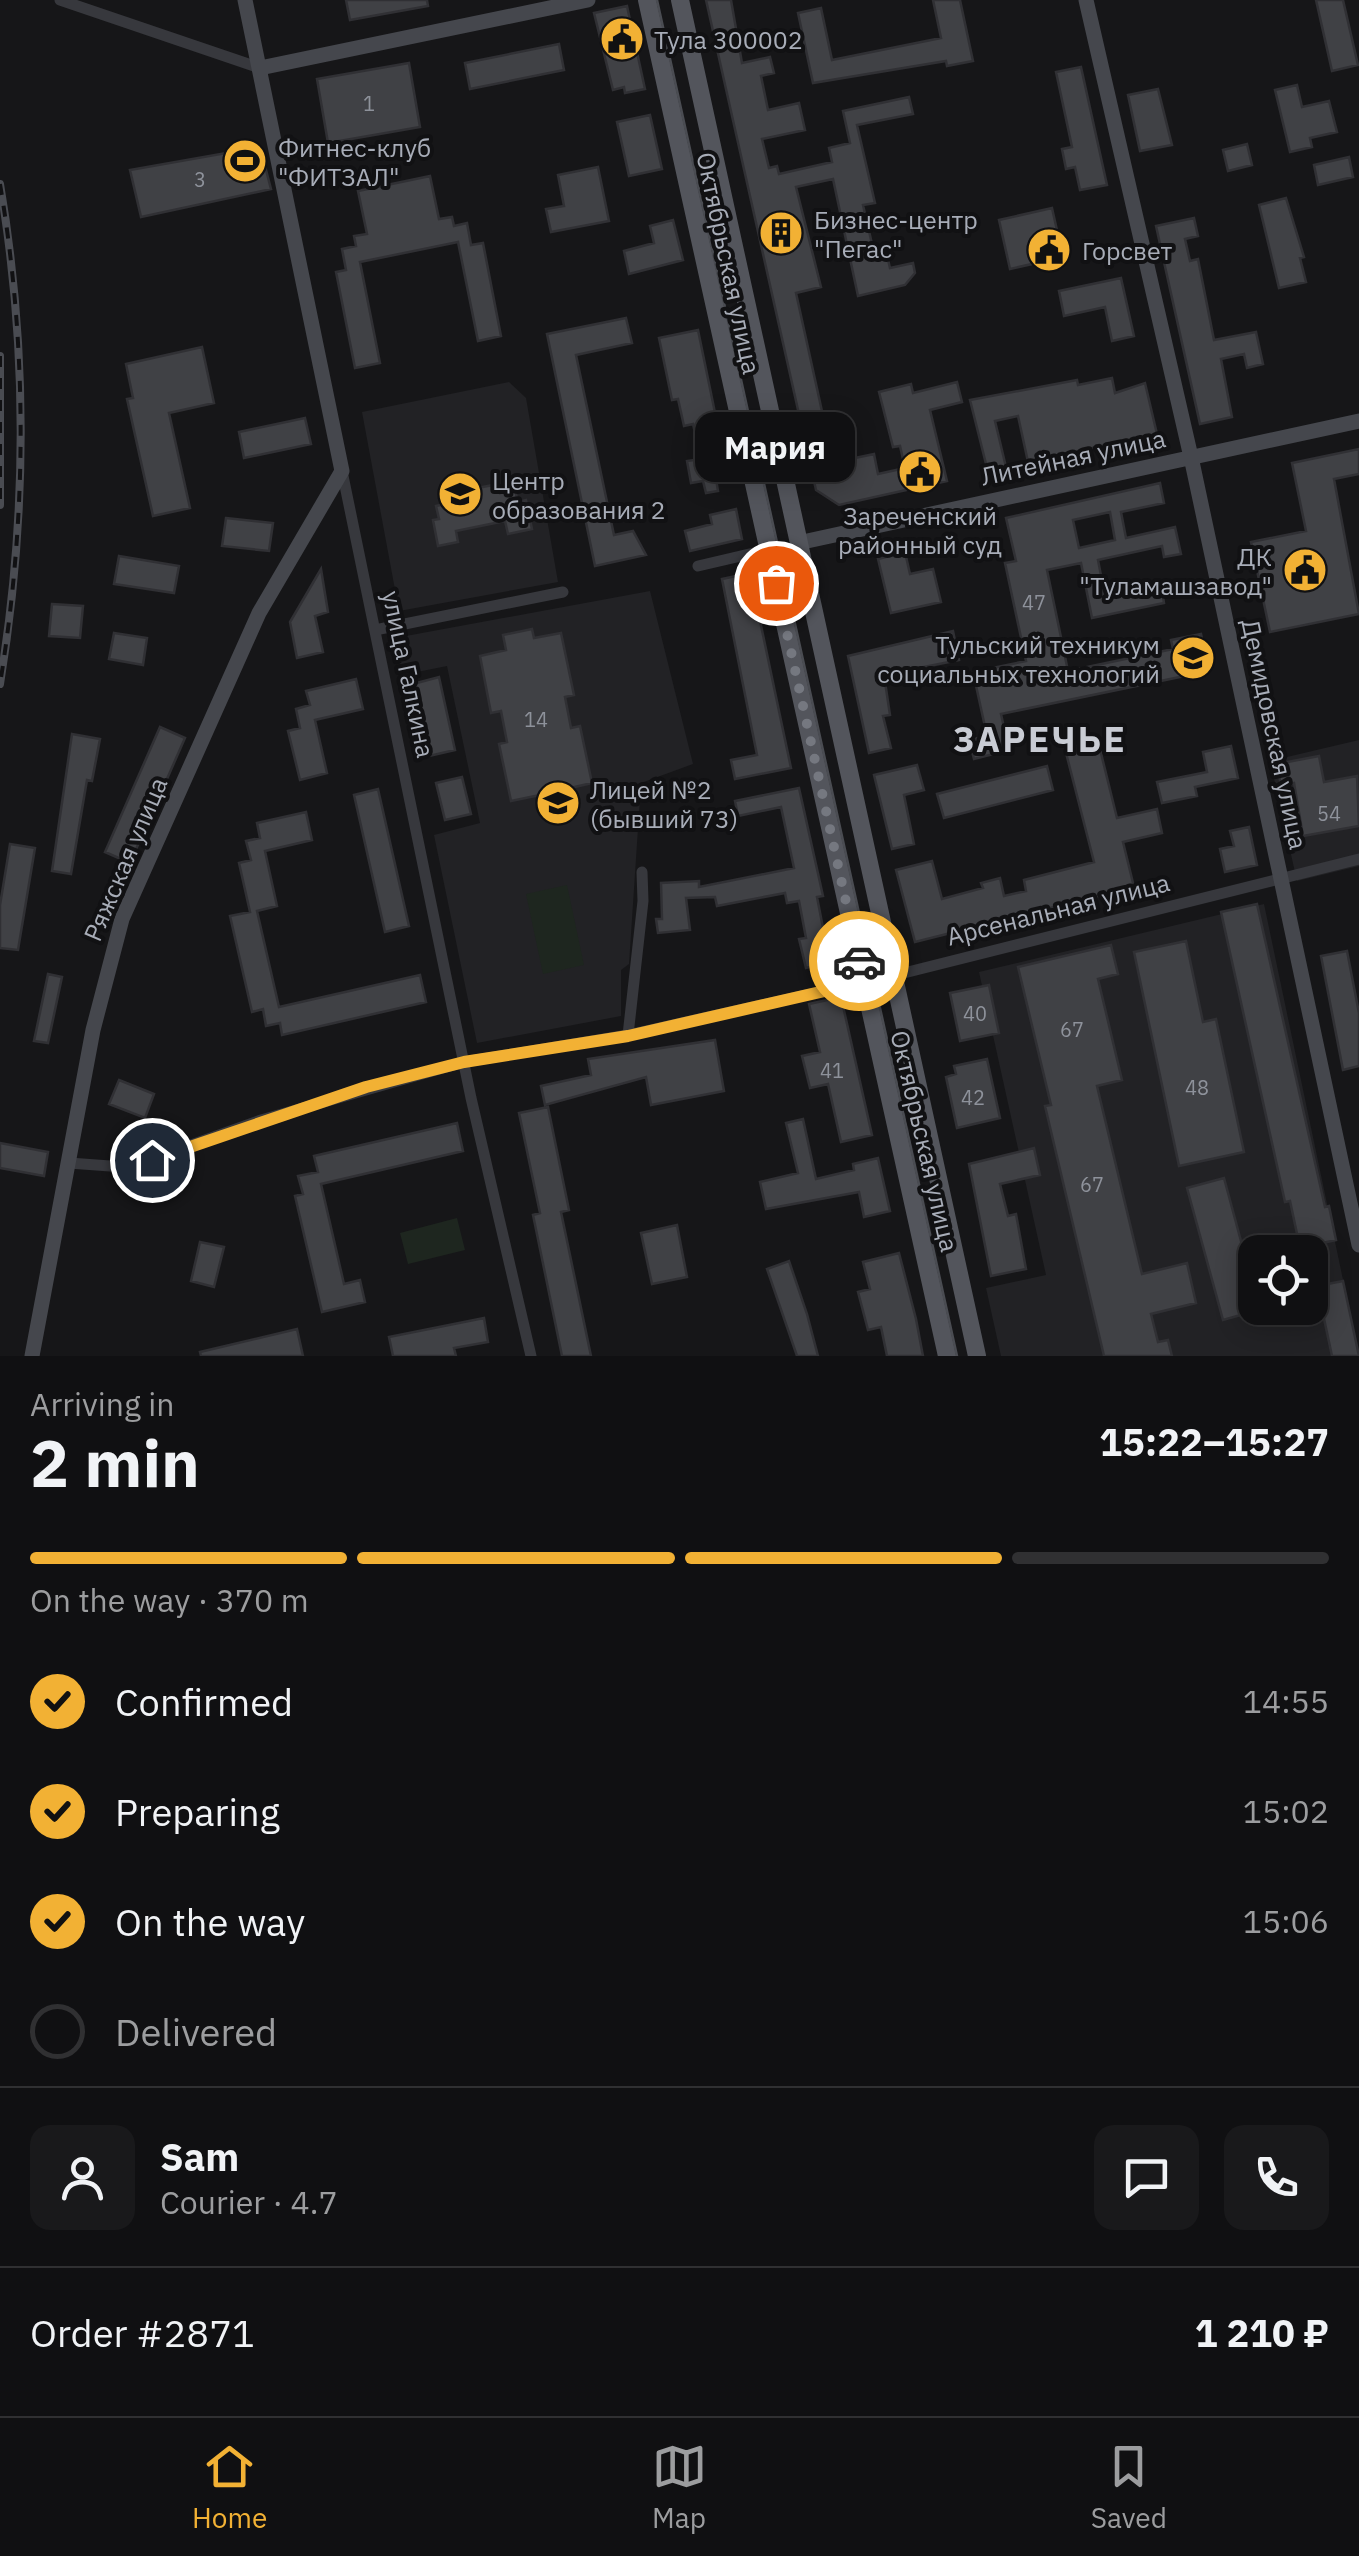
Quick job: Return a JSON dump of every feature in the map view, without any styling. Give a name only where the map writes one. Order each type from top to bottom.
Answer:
[{"type":"main road","name":"Октябрьская улица","points":[[646,0],[948,1356]]},
{"type":"main road","name":"Октябрьская улица","points":[[680,0],[978,1356]]},
{"type":"main road","points":[[768,550],[798,543]]},
{"type":"main road","name":"Арсенальная улица","points":[[864,982],[892,976]]},
{"type":"street","points":[[60,0],[260,68],[588,0]]},
{"type":"street","name":"улица Галкина","points":[[244,0],[464,1062],[531,1356]]},
{"type":"street","name":"Демидовская улица","points":[[1086,0],[1191,456],[1359,1245]]},
{"type":"street","name":"Литейная улица","points":[[798,543],[1359,422]]},
{"type":"street","name":"Ряжская улица","points":[[32,1356],[93,1030],[122,920],[259,613],[342,470]]},
{"type":"street","points":[[698,566],[768,550]]},
{"type":"street","points":[[375,630],[564,592]]},
{"type":"street","name":"Арсенальная улица","points":[[892,976],[1359,859]]},
{"type":"street","points":[[628,1036],[643,900],[642,872]]},
{"type":"street","name":"Арсенальная улица","points":[[69,1163],[110,1166],[152,1160],[366,1087],[464,1062],[628,1036],[864,982]]},
{"type":"shaded area","name":"Центр образования 2","points":[[509,382],[526,398],[558,582],[399,611],[362,412]]},
{"type":"shaded area","name":"Лицей №2 (бывший 73)","points":[[650,591],[693,764],[641,783],[629,964],[621,970],[621,1016],[477,1043],[434,835],[480,823],[447,666],[402,675],[395,638]]},
{"type":"shaded area","points":[[1359,740],[1359,866],[1297,881],[1270,761]]},
{"type":"shaded area","points":[[567,885],[584,965],[543,974],[526,894]]},
{"type":"shaded area","points":[[1264,904],[1359,1356],[1001,1356],[986,1288],[1046,1275],[979,972]]},
{"type":"shaded area","points":[[457,1218],[465,1250],[408,1264],[400,1233]]},
{"type":"building","points":[[346,0],[427,0],[428,6],[350,20]]},
{"type":"building","points":[[706,0],[731,0],[742,63],[770,57],[774,73],[761,76],[768,110],[799,103],[805,130],[762,139],[769,168],[777,166],[779,174],[832,162],[829,148],[850,143],[843,111],[909,97],[913,114],[857,125],[875,203],[863,205],[875,257],[887,255],[890,268],[913,263],[915,273],[905,285],[858,296],[833,179],[796,187],[821,287],[796,293],[827,434],[843,431],[850,459],[874,454],[878,474],[905,468],[900,446],[893,447],[879,392],[911,384],[913,393],[957,382],[962,402],[930,410],[947,481],[839,505],[816,490]]},
{"type":"building","points":[[933,0],[960,0],[973,61],[947,66],[946,61],[813,83],[798,13],[821,8],[832,60],[941,38]]},
{"type":"building","points":[[1316,0],[1343,0],[1358,65],[1332,71]]},
{"type":"building","points":[[627,6],[645,89],[625,93],[624,87],[613,90],[594,13]]},
{"type":"building","points":[[559,44],[564,70],[470,89],[465,63]]},
{"type":"building","points":[[409,63],[420,127],[328,143],[317,79]]},
{"type":"building","points":[[1081,67],[1107,185],[1080,190],[1075,167],[1066,169],[1062,149],[1072,147],[1056,72]]},
{"type":"building","points":[[1297,85],[1302,107],[1329,101],[1337,132],[1310,138],[1312,147],[1290,152],[1275,90]]},
{"type":"building","points":[[1158,89],[1172,145],[1140,151],[1128,95]]},
{"type":"building","points":[[650,115],[662,169],[629,176],[617,122]]},
{"type":"building","points":[[1247,144],[1252,165],[1228,171],[1223,150]]},
{"type":"building","points":[[260,147],[271,189],[141,217],[130,170]]},
{"type":"building","points":[[1349,157],[1353,177],[1318,185],[1314,165]]},
{"type":"building","points":[[598,167],[609,221],[551,232],[546,209],[564,206],[558,175]]},
{"type":"building","points":[[430,176],[439,219],[452,217],[454,226],[467,223],[471,245],[483,243],[501,336],[478,341],[458,242],[360,262],[380,363],[355,368],[336,272],[346,270],[342,249],[356,246],[354,236],[367,234],[358,191]]},
{"type":"building","points":[[1286,198],[1304,257],[1300,258],[1306,282],[1279,288],[1259,205]]},
{"type":"building","points":[[1052,208],[1063,257],[1010,269],[999,220]]},
{"type":"building","points":[[1194,218],[1198,236],[1185,239],[1190,261],[1198,259],[1214,340],[1256,332],[1263,364],[1247,368],[1244,354],[1221,359],[1232,417],[1200,424],[1156,226]]},
{"type":"building","points":[[673,220],[683,260],[629,274],[624,251],[654,243],[650,226]]},
{"type":"building","points":[[1121,278],[1134,336],[1112,341],[1105,307],[1064,316],[1059,291]]},
{"type":"building","points":[[626,318],[632,343],[576,355],[614,535],[633,531],[646,555],[595,566],[547,334]]},
{"type":"building","points":[[698,330],[728,476],[716,479],[718,491],[706,493],[703,481],[691,483],[687,461],[701,459],[693,424],[684,426],[678,399],[672,400],[659,338]]},
{"type":"building","points":[[202,347],[214,403],[169,413],[190,508],[153,516],[127,399],[133,398],[126,364]]},
{"type":"building","points":[[1112,378],[1115,393],[1145,383],[1157,434],[1028,462],[1018,416],[995,421],[1006,467],[988,472],[970,400],[1077,380],[1078,385]]},
{"type":"building","points":[[305,418],[311,444],[244,458],[239,432]]},
{"type":"building","name":"ДК \"Туламашзавод\"","points":[[1359,449],[1359,474],[1334,479],[1359,614],[1270,632],[1251,542],[1306,531],[1292,463]]},
{"type":"building","points":[[1160,483],[1164,503],[1121,512],[1126,538],[1175,527],[1181,554],[1164,557],[1162,546],[1098,560],[1105,596],[1161,584],[1164,603],[1092,618],[1081,563],[1047,570],[1068,671],[1173,649],[1171,640],[1201,634],[1209,671],[1001,714],[1009,750],[974,759],[969,740],[987,736],[973,672],[1026,661],[1005,563],[1016,561],[1006,518]],"holes":[[[1110,512],[1115,540],[1079,548],[1073,520]]]},
{"type":"building","points":[[498,484],[500,493],[515,490],[518,502],[526,500],[532,529],[508,534],[505,521],[456,531],[458,542],[438,546],[433,520],[439,519],[436,506],[449,503],[447,494]]},
{"type":"building","points":[[736,509],[742,539],[690,551],[685,531],[712,524],[710,515]]},
{"type":"building","points":[[226,518],[273,523],[269,551],[222,546]]},
{"type":"building","points":[[905,552],[910,574],[933,569],[941,602],[891,613],[878,559]]},
{"type":"building","points":[[119,556],[179,566],[174,593],[114,584]]},
{"type":"building","points":[[321,569],[328,612],[315,616],[323,652],[297,658],[290,622]]},
{"type":"building","points":[[750,573],[791,768],[735,779],[731,760],[757,755],[722,579]]},
{"type":"building","points":[[52,604],[83,606],[80,638],[49,636]]},
{"type":"building","points":[[532,629],[534,638],[561,633],[574,695],[565,697],[571,728],[580,726],[592,783],[566,789],[568,802],[543,808],[540,795],[511,801],[499,744],[507,742],[501,711],[491,713],[480,656],[506,650],[503,635]]},
{"type":"building","points":[[953,631],[959,660],[884,675],[890,715],[883,716],[891,748],[869,753],[848,656]]},
{"type":"building","points":[[114,633],[147,638],[143,665],[109,659]]},
{"type":"building","points":[[439,677],[455,750],[429,756],[413,684]]},
{"type":"building","points":[[356,679],[363,709],[315,720],[327,773],[300,780],[288,731],[300,728],[296,709],[310,705],[306,691]]},
{"type":"building","points":[[160,727],[185,738],[130,863],[105,852]]},
{"type":"building","points":[[72,734],[100,739],[92,781],[87,780],[71,874],[52,871]]},
{"type":"building","points":[[1098,741],[1117,818],[1157,809],[1162,833],[1123,842],[1134,887],[915,942],[896,870],[932,861],[942,899],[983,888],[981,883],[1000,878],[1004,896],[1026,891],[1024,880],[1094,862],[1065,749]]},
{"type":"building","points":[[1231,746],[1238,778],[1195,787],[1197,796],[1162,803],[1157,782],[1207,772],[1203,752]]},
{"type":"building","points":[[1319,756],[1324,782],[1357,776],[1359,826],[1303,836],[1294,783],[1281,786],[1277,764]]},
{"type":"building","points":[[917,765],[924,790],[904,795],[914,844],[892,849],[874,775]]},
{"type":"building","points":[[1047,766],[1053,790],[944,818],[937,794]]},
{"type":"building","points":[[462,777],[471,814],[445,820],[436,783]]},
{"type":"building","points":[[799,788],[823,896],[817,897],[824,933],[831,932],[837,960],[806,968],[799,939],[806,938],[799,901],[787,903],[785,893],[717,906],[715,897],[686,898],[690,930],[658,933],[656,919],[662,919],[661,883],[699,881],[699,887],[794,868],[781,807],[738,816],[735,801]]},
{"type":"building","points":[[378,789],[409,926],[385,932],[354,795]]},
{"type":"building","points":[[306,812],[312,840],[265,851],[277,906],[257,911],[279,1007],[420,975],[426,1002],[282,1035],[280,1023],[266,1026],[263,1009],[252,1012],[230,916],[250,912],[239,863],[251,860],[246,841],[260,838],[257,823]]},
{"type":"building","points":[[1249,827],[1257,865],[1225,872],[1220,849],[1234,846],[1230,831]]},
{"type":"building","points":[[10,844],[35,848],[18,950],[0,948],[0,905]]},
{"type":"building","points":[[1257,904],[1325,1207],[1329,1206],[1336,1240],[1328,1242],[1328,1235],[1297,1235],[1290,1201],[1285,1202],[1221,912]]},
{"type":"building","points":[[1186,941],[1203,1022],[1216,1019],[1244,1152],[1179,1166],[1134,952]]},
{"type":"building","points":[[1111,945],[1118,974],[1098,979],[1122,1080],[1097,1086],[1142,1274],[1187,1263],[1196,1303],[1151,1314],[1158,1342],[1168,1340],[1172,1356],[1104,1356],[1045,1106],[1051,1105],[1018,967]]},
{"type":"building","points":[[1347,951],[1359,1013],[1359,1066],[1343,1070],[1321,956]]},
{"type":"building","points":[[48,974],[62,977],[48,1043],[34,1041]]},
{"type":"building","points":[[989,985],[999,1033],[960,1041],[950,993]]},
{"type":"building","points":[[841,997],[872,1135],[841,1142],[828,1084],[810,1088],[802,1056],[820,1052],[809,1004]]},
{"type":"building","points":[[715,1040],[724,1091],[651,1105],[646,1077],[545,1105],[541,1086],[591,1075],[588,1059]]},
{"type":"building","points":[[987,1059],[1000,1118],[957,1128],[946,1077],[956,1074],[954,1066]]},
{"type":"building","points":[[119,1080],[154,1094],[145,1118],[109,1104]]},
{"type":"building","points":[[548,1107],[569,1210],[561,1212],[591,1356],[562,1356],[533,1215],[540,1213],[519,1113]]},
{"type":"building","points":[[803,1119],[816,1179],[854,1170],[853,1164],[878,1158],[890,1211],[864,1217],[859,1192],[766,1209],[760,1182],[798,1173],[786,1123]]},
{"type":"building","points":[[457,1123],[463,1151],[321,1184],[344,1284],[360,1280],[365,1302],[322,1312],[295,1196],[303,1194],[298,1176],[318,1172],[314,1156]]},
{"type":"building","points":[[0,1143],[48,1152],[44,1176],[0,1168]]},
{"type":"building","points":[[1034,1148],[1040,1175],[1000,1184],[1008,1216],[1016,1214],[1026,1269],[991,1276],[969,1164]]},
{"type":"building","points":[[1224,1178],[1239,1235],[1238,1316],[1223,1320],[1187,1188]]},
{"type":"building","points":[[677,1225],[687,1277],[652,1284],[641,1233]]},
{"type":"building","points":[[200,1242],[224,1247],[214,1287],[191,1281]]},
{"type":"building","points":[[899,1253],[923,1356],[887,1356],[881,1327],[868,1330],[858,1292],[870,1289],[863,1262]]},
{"type":"building","points":[[789,1261],[818,1356],[797,1356],[767,1269]]},
{"type":"building","points":[[1343,1281],[1359,1356],[1332,1356],[1325,1325],[1328,1284]]},
{"type":"building","points":[[484,1318],[488,1342],[454,1348],[456,1356],[393,1356],[389,1337]]},
{"type":"building","points":[[297,1329],[303,1356],[201,1356],[200,1352]]},
{"type":"tram line","points":[[657,0],[957,1356]]},
{"type":"railway","points":[[0,184],[16,309],[21,434],[15,559],[0,684]]},
{"type":"railway","points":[[0,356],[0,505]]},
{"type":"way so far","points":[[776,583],[859,961]]},
{"type":"place","name":"Тула 300002","points":[[622,39]]},
{"type":"place","name":"Фитнес-клуб \"ФИТЗАЛ\"","points":[[245,161]]},
{"type":"place","name":"Бизнес-центр \"Пегас\"","points":[[781,233]]},
{"type":"place","name":"Горсвет","points":[[1049,250]]},
{"type":"place","name":"Зареченский районный суд","points":[[920,472]]},
{"type":"place","name":"Центр образования 2","points":[[460,494]]},
{"type":"place","name":"ДК \"Туламашзавод\"","points":[[1305,570]]},
{"type":"place","name":"Мария","points":[[776,583]]},
{"type":"place","name":"Тульский техникум социальных технологий","points":[[1193,658]]},
{"type":"place","name":"Лицей №2 (бывший 73)","points":[[558,803]]},
{"type":"district","name":"ЗАРЕЧЬЕ","points":[[1040,739]]},
{"type":"route","points":[[152,1160],[366,1087],[464,1062],[628,1036],[864,982],[859,961]]}]
